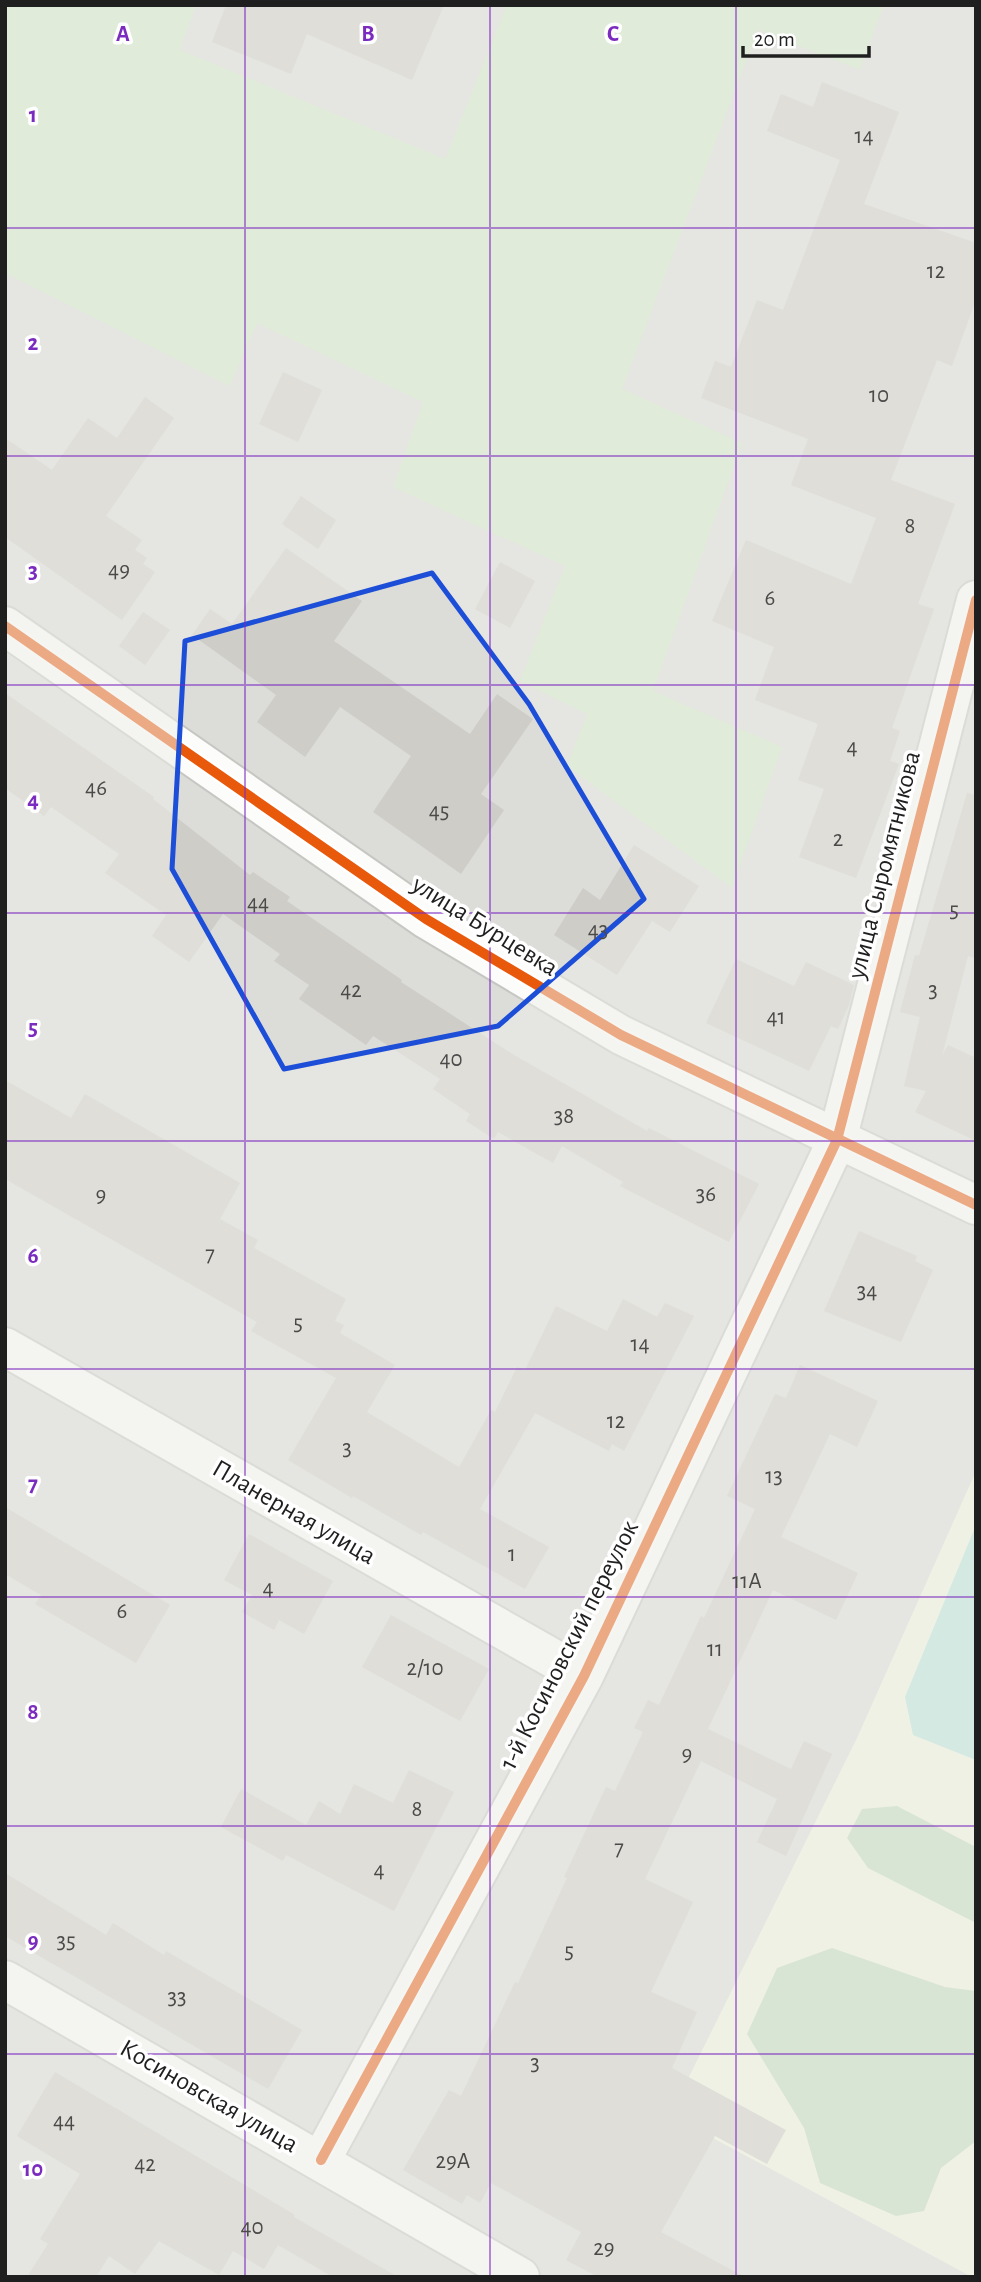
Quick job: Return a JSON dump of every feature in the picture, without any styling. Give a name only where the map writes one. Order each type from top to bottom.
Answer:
[{"type":"street","name":"улица Сыромятникова","points":[[837,1140],[976,600]]},
{"type":"street","name":"улица Бурцевка","points":[[5,626],[426,919],[621,1035],[976,1205]]},
{"type":"street","name":"1-й Косиновский переулок","points":[[321,2160],[584,1676],[837,1140]]},
{"type":"street","name":"Планерная улица","points":[[5,1347],[584,1676]]},
{"type":"street","name":"Косиновская улица","points":[[5,1980],[520,2277]]},
{"type":"highlighted area","points":[[432,573],[529,704],[644,899],[498,1026],[284,1069],[172,869],[185,641]]},
{"type":"shaded area","points":[[5,5],[976,5],[976,2277],[5,2277]]},
{"type":"shaded area","points":[[976,1471],[976,2277],[972,2277],[670,2115],[857,1738]]},
{"type":"shaded area","points":[[976,1525],[976,1760],[913,1735],[905,1697]]},
{"type":"green space","points":[[5,5],[196,5],[180,50],[445,159],[507,5],[884,5],[860,70],[758,30],[622,389],[742,443],[653,691],[782,747],[732,888],[567,766],[587,714],[520,681],[565,566],[393,487],[423,402],[257,323],[230,386],[5,273]]},
{"type":"green space","points":[[897,1806],[976,1847],[976,1923],[868,1868],[847,1838],[862,1809]]},
{"type":"green space","points":[[832,1948],[945,1987],[976,1991],[976,2141],[941,2168],[924,2211],[896,2216],[820,2183],[804,2128],[747,2034],[777,1968]]},
{"type":"building","points":[[226,5],[444,5],[412,80],[307,34],[291,74],[212,42]]},
{"type":"building","points":[[822,82],[899,112],[864,204],[976,243],[976,299],[952,366],[937,360],[891,480],[955,504],[918,604],[934,609],[892,728],[900,731],[890,761],[899,764],[856,878],[799,857],[824,789],[798,780],[818,724],[755,700],[774,647],[712,621],[746,540],[851,584],[876,518],[791,485],[808,439],[701,398],[715,361],[731,367],[757,300],[783,310],[840,160],[767,131],[781,94],[813,107]]},
{"type":"building","points":[[283,372],[322,390],[298,442],[259,424]]},
{"type":"building","points":[[145,397],[174,418],[106,516],[142,540],[135,550],[147,558],[143,564],[155,572],[122,620],[5,537],[5,438],[52,470],[88,418],[117,438]]},
{"type":"building","points":[[301,496],[336,520],[318,549],[282,524]]},
{"type":"building","points":[[286,548],[362,601],[334,641],[470,734],[497,694],[533,719],[481,794],[504,810],[461,874],[373,812],[411,756],[340,707],[305,757],[257,722],[276,695],[192,635],[210,609],[232,624]]},
{"type":"building","points":[[500,562],[535,581],[510,628],[475,609]]},
{"type":"building","points":[[143,612],[170,630],[145,665],[119,646]]},
{"type":"building","points":[[5,693],[154,797],[153,799],[250,875],[253,872],[290,897],[287,901],[402,980],[401,982],[514,1055],[647,1131],[649,1128],[759,1184],[729,1242],[620,1186],[623,1182],[562,1146],[553,1163],[498,1132],[494,1139],[466,1121],[470,1114],[433,1089],[440,1079],[373,1036],[366,1045],[299,999],[309,985],[274,961],[280,954],[223,914],[189,962],[152,936],[166,915],[105,873],[119,854],[51,807],[44,816],[5,788]]},
{"type":"building","points":[[967,793],[976,795],[976,958],[968,956],[942,1056],[948,1045],[976,1058],[976,1141],[915,1112],[926,1091],[904,1086],[920,1017],[900,1012],[915,955],[919,956]]},
{"type":"building","points":[[634,845],[699,886],[670,932],[652,921],[617,975],[554,935],[583,888],[600,900]]},
{"type":"building","points":[[736,959],[794,986],[806,962],[854,985],[849,1005],[838,1029],[831,1026],[809,1071],[706,1023]]},
{"type":"building","points":[[5,1080],[71,1118],[85,1094],[240,1183],[220,1219],[258,1240],[254,1248],[346,1299],[335,1321],[344,1325],[340,1333],[395,1365],[367,1412],[459,1467],[491,1410],[495,1412],[517,1367],[525,1370],[556,1306],[607,1331],[623,1299],[657,1317],[665,1303],[694,1316],[624,1451],[612,1444],[609,1451],[535,1413],[480,1509],[549,1547],[525,1589],[423,1532],[421,1535],[353,1496],[352,1498],[288,1460],[336,1378],[251,1331],[257,1322],[5,1179]]},
{"type":"building","points":[[859,1231],[917,1256],[915,1261],[933,1270],[901,1342],[824,1311]]},
{"type":"building","points":[[800,1365],[878,1401],[857,1447],[830,1434],[781,1537],[858,1573],[836,1620],[773,1590],[708,1729],[791,1769],[804,1741],[832,1754],[786,1856],[757,1842],[777,1799],[701,1761],[645,1879],[693,1902],[651,1992],[697,2012],[672,2068],[786,2130],[767,2164],[715,2136],[661,2232],[745,2277],[598,2277],[566,2260],[581,2232],[491,2183],[480,2203],[467,2195],[462,2204],[403,2170],[449,2090],[461,2096],[515,1982],[518,1983],[606,1787],[615,1791],[643,1732],[634,1728],[648,1700],[659,1705],[701,1616],[704,1618],[755,1509],[727,1496],[775,1394],[786,1398]]},
{"type":"building","points":[[5,1507],[170,1605],[136,1663],[35,1604],[41,1595],[5,1574]]},
{"type":"building","points":[[249,1534],[333,1581],[304,1634],[279,1620],[274,1630],[242,1612],[252,1595],[224,1580]]},
{"type":"building","points":[[391,1615],[489,1669],[460,1721],[362,1667]]},
{"type":"building","points":[[409,1770],[454,1792],[394,1911],[286,1855],[283,1861],[221,1827],[241,1789],[306,1825],[319,1801],[340,1814],[354,1784],[393,1803]]},
{"type":"building","points":[[5,1873],[106,1935],[113,1923],[164,1955],[166,1951],[302,2030],[268,2089],[5,1936]]},
{"type":"building","points":[[55,2072],[398,2277],[333,2277],[278,2245],[264,2269],[233,2251],[219,2275],[159,2241],[135,2274],[109,2256],[96,2277],[27,2277],[48,2244],[40,2239],[80,2174],[17,2136]]},
{"type":"cycle path","points":[[321,2160],[584,1676],[837,1140],[976,600]]},
{"type":"cycle path","points":[[5,626],[426,919],[621,1035],[976,1205]]}]
